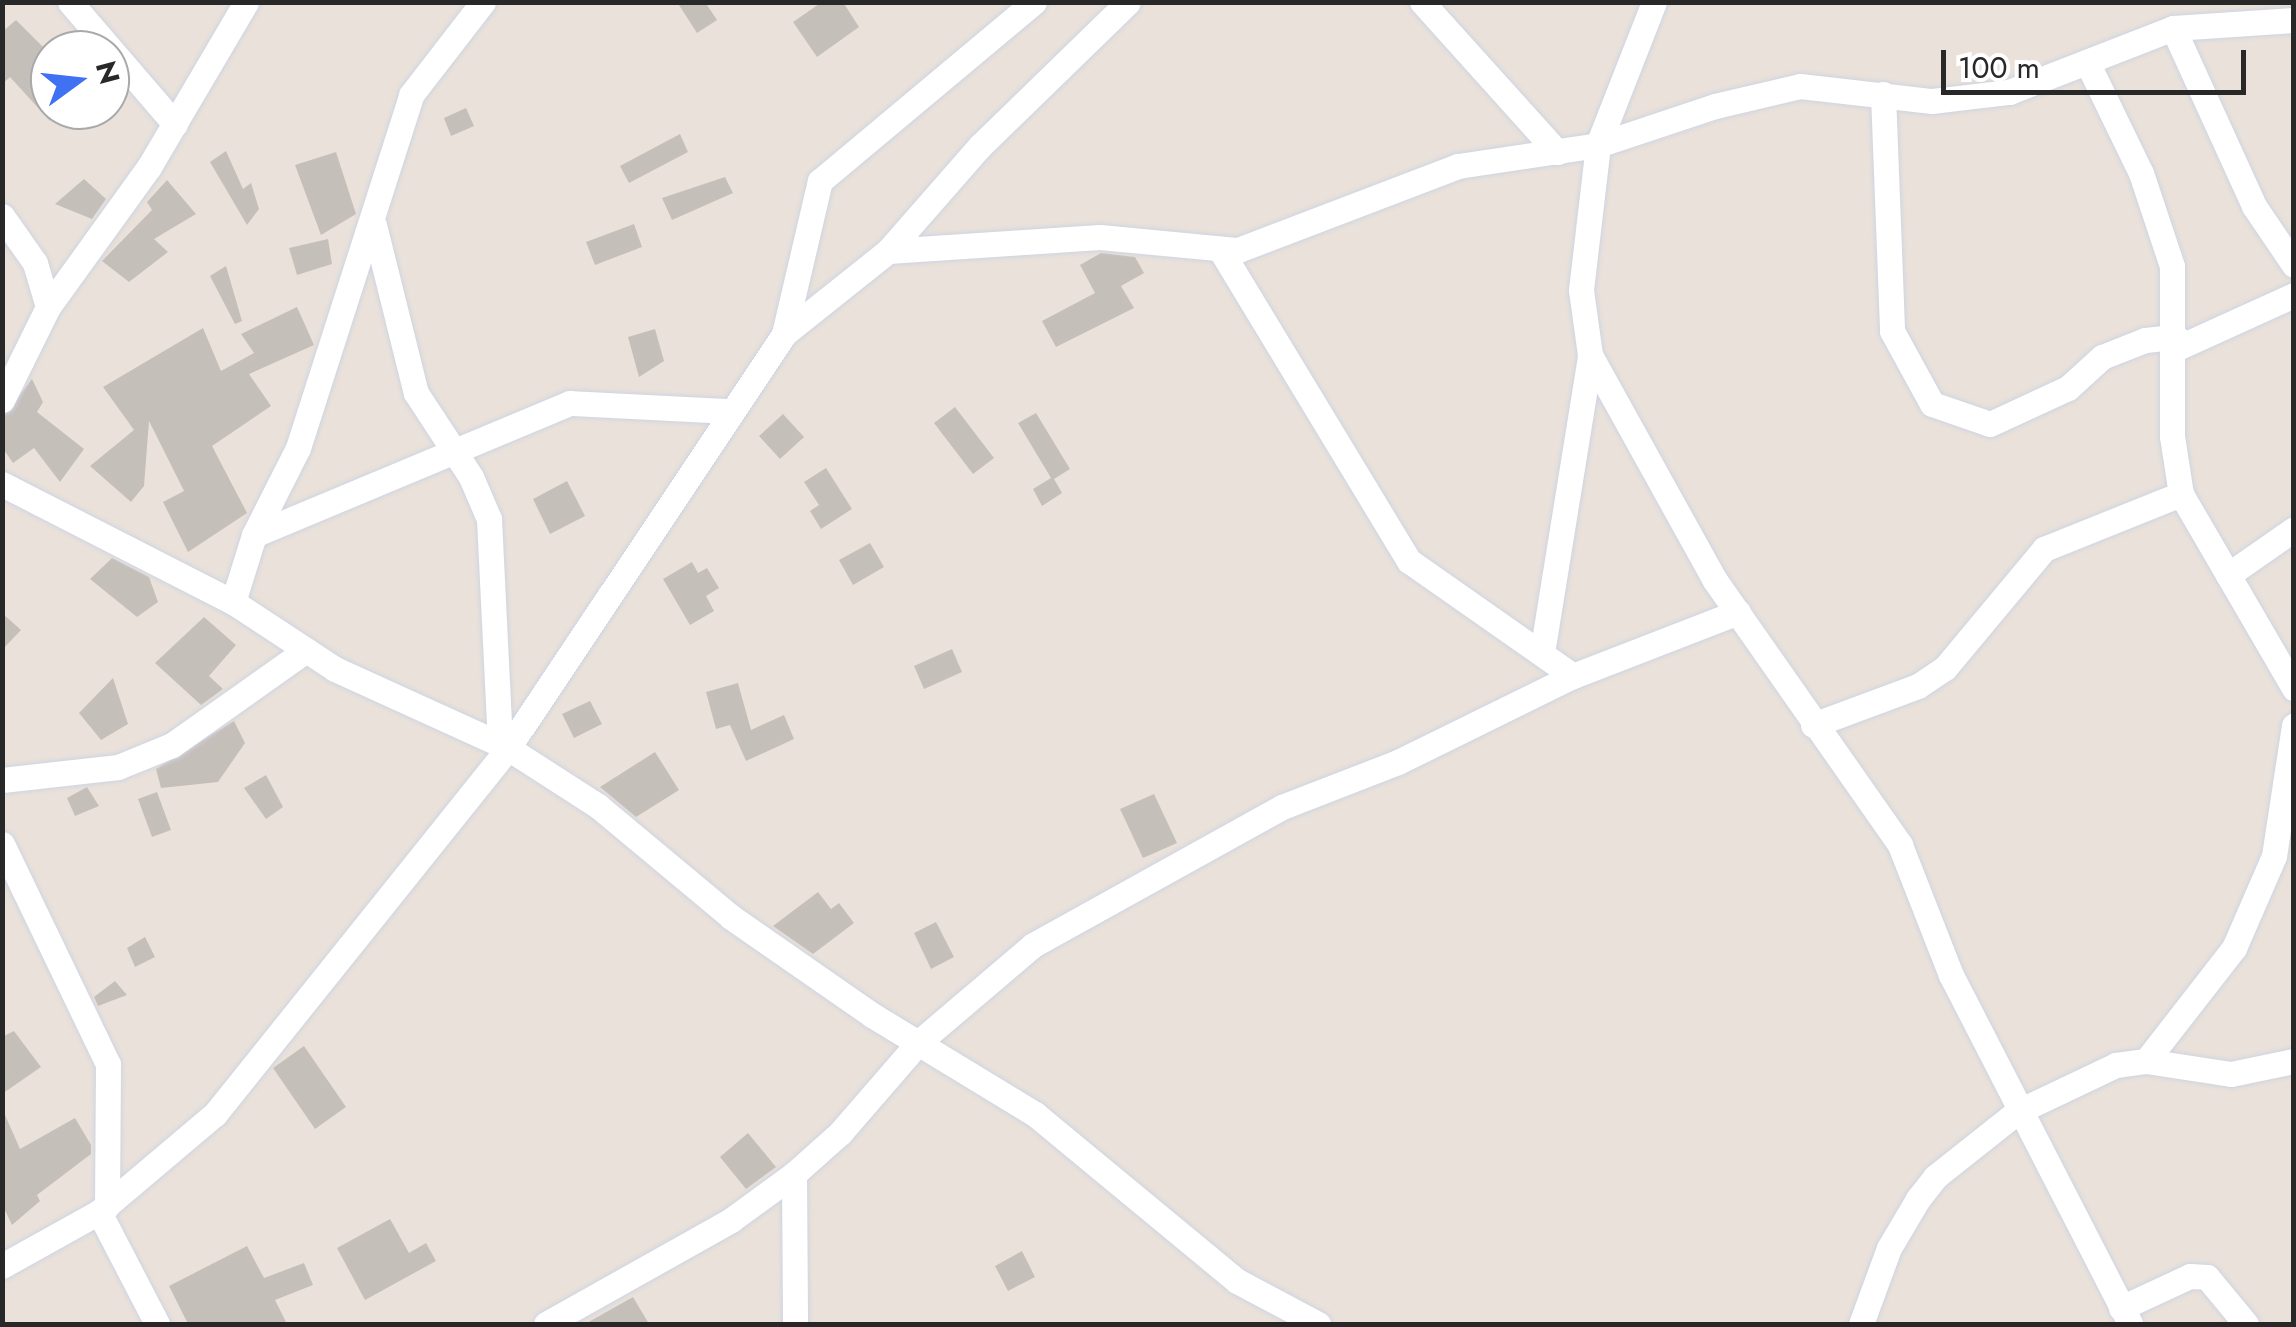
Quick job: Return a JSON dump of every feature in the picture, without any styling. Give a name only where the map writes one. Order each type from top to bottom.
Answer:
[{"type":"street","points":[[70,2],[175,124]]},
{"type":"street","points":[[2,400],[48,307],[175,124],[246,2]]},
{"type":"street","points":[[233,602],[254,536],[298,448],[374,225],[411,95],[483,2]]},
{"type":"street","points":[[784,334],[820,181],[1034,2]]},
{"type":"street","points":[[3,1265],[104,1209],[216,1114],[504,746],[728,411],[784,334],[888,251],[980,146],[1128,2]]},
{"type":"street","points":[[1422,2],[1557,152]]},
{"type":"street","points":[[1542,653],[1590,355],[1581,290],[1598,145],[1654,2]]},
{"type":"street","points":[[888,251],[1100,237],[1220,250],[1256,244],[1458,166],[1598,145],[1715,106],[1800,86],[1932,101],[2009,92],[2178,27],[2209,2]]},
{"type":"street","points":[[2178,27],[2294,20]]},
{"type":"street","points":[[2178,27],[2254,206],[2294,265]]},
{"type":"street","points":[[2088,62],[2166,236],[2176,343],[2172,436],[2181,494],[2294,688]]},
{"type":"street","points":[[1883,94],[1892,331],[1932,404],[1990,424],[2068,388],[2102,357],[2145,340],[2176,343],[2294,295]]},
{"type":"street","points":[[2,216],[35,263],[48,307]]},
{"type":"street","points":[[374,225],[416,393],[454,453],[489,520],[504,746]]},
{"type":"street","points":[[1220,250],[1409,562],[1573,676]]},
{"type":"street","points":[[1590,355],[1738,612],[1813,726],[1900,845],[1951,974],[2125,1316],[2190,1276],[2207,1277],[2246,1324]]},
{"type":"street","points":[[254,536],[570,402],[728,411]]},
{"type":"street","points":[[2,484],[233,602],[306,650],[504,746],[598,806],[731,917],[918,1043],[1035,1114],[1238,1281],[1318,1324]]},
{"type":"street","points":[[1813,726],[1918,686],[1945,668],[2044,550],[2181,494]]},
{"type":"street","points":[[2228,575],[2294,529]]},
{"type":"street","points":[[546,1324],[732,1220],[794,1174],[840,1133],[918,1043],[1033,945],[1282,806],[1398,762],[1573,676],[1738,612]]},
{"type":"street","points":[[2,780],[118,767],[172,745],[306,650]]},
{"type":"street","points":[[2146,1061],[2234,948],[2274,856],[2294,726]]},
{"type":"street","points":[[2,844],[108,1064],[104,1209],[157,1324]]},
{"type":"street","points":[[1861,1324],[1890,1248],[1934,1177],[2018,1112],[2116,1065],[2146,1061],[2231,1074],[2294,1060]]},
{"type":"street","points":[[794,1174],[795,1324]]},
{"type":"building","points":[[677,2],[705,2],[717,20],[697,33]]},
{"type":"building","points":[[822,2],[843,2],[859,27],[817,57],[793,22]]},
{"type":"building","points":[[16,20],[30,34],[30,99],[10,77],[2,84],[2,32]]},
{"type":"building","points":[[466,108],[474,126],[451,136],[444,118]]},
{"type":"building","points":[[680,134],[688,152],[629,183],[620,166]]},
{"type":"building","points":[[226,151],[243,189],[251,183],[259,209],[247,225],[210,162]]},
{"type":"building","points":[[336,152],[356,214],[321,235],[295,165]]},
{"type":"building","points":[[725,177],[733,193],[672,220],[662,198]]},
{"type":"building","points":[[84,179],[106,199],[92,219],[55,204]]},
{"type":"building","points":[[167,180],[196,214],[154,239],[168,252],[129,282],[102,261],[152,210],[147,202]]},
{"type":"building","points":[[634,224],[642,247],[595,265],[586,242]]},
{"type":"building","points":[[328,239],[332,264],[297,275],[289,248]]},
{"type":"building","points":[[1101,253],[1135,257],[1144,273],[1121,286],[1134,308],[1056,347],[1042,321],[1095,293],[1080,265]]},
{"type":"building","points":[[226,266],[242,321],[235,324],[210,276]]},
{"type":"building","points":[[297,307],[314,345],[249,374],[271,406],[212,446],[247,513],[188,552],[163,502],[184,491],[149,421],[144,486],[131,502],[90,466],[134,430],[103,387],[203,328],[221,371],[254,353],[241,334]]},
{"type":"building","points":[[655,329],[664,361],[639,377],[628,337]]},
{"type":"building","points":[[32,379],[43,402],[37,412],[84,449],[60,482],[34,448],[13,463],[2,447],[4,416]]},
{"type":"building","points":[[955,407],[994,458],[973,474],[934,423]]},
{"type":"building","points":[[1036,413],[1070,469],[1054,479],[1062,493],[1042,506],[1033,489],[1051,478],[1018,423]]},
{"type":"building","points":[[783,414],[804,437],[780,459],[759,436]]},
{"type":"building","points":[[826,468],[852,509],[821,529],[810,511],[819,505],[804,482]]},
{"type":"building","points":[[567,481],[585,516],[550,534],[533,499]]},
{"type":"building","points":[[870,543],[884,567],[853,585],[839,560]]},
{"type":"building","points":[[112,558],[149,577],[158,602],[137,617],[90,579]]},
{"type":"building","points":[[692,562],[698,573],[707,568],[719,588],[706,596],[714,611],[690,625],[663,579]]},
{"type":"building","points":[[2,613],[21,630],[2,650]]},
{"type":"building","points":[[204,617],[236,645],[209,676],[223,689],[201,705],[155,663]]},
{"type":"building","points":[[952,649],[962,672],[924,689],[914,666]]},
{"type":"building","points":[[113,678],[128,724],[101,740],[79,713]]},
{"type":"building","points":[[738,683],[751,730],[784,715],[794,739],[746,761],[730,725],[716,729],[706,692]]},
{"type":"building","points":[[590,701],[602,724],[574,738],[562,714]]},
{"type":"building","points":[[234,721],[245,743],[218,782],[161,788],[156,769]]},
{"type":"building","points":[[655,752],[679,790],[636,817],[600,787]]},
{"type":"building","points":[[266,775],[283,807],[266,819],[244,788]]},
{"type":"building","points":[[87,787],[99,806],[75,816],[67,798]]},
{"type":"building","points":[[157,792],[171,830],[152,837],[138,799]]},
{"type":"building","points":[[1154,794],[1177,843],[1143,858],[1120,809]]},
{"type":"building","points":[[818,892],[831,909],[839,903],[854,923],[813,954],[773,926]]},
{"type":"building","points":[[936,922],[954,957],[931,969],[914,933]]},
{"type":"building","points":[[145,937],[155,957],[135,967],[127,948]]},
{"type":"building","points":[[115,981],[127,995],[98,1006],[94,997]]},
{"type":"building","points":[[14,1031],[41,1067],[2,1094],[2,1037]]},
{"type":"building","points":[[304,1046],[346,1107],[315,1129],[273,1068]]},
{"type":"building","points":[[2,1108],[20,1149],[75,1118],[91,1145],[91,1154],[37,1195],[40,1201],[12,1225],[2,1204]]},
{"type":"building","points":[[748,1133],[776,1167],[746,1189],[720,1157]]},
{"type":"building","points":[[390,1219],[409,1253],[426,1243],[436,1261],[365,1300],[337,1248]]},
{"type":"building","points":[[247,1246],[264,1278],[304,1263],[313,1285],[275,1300],[287,1324],[188,1324],[169,1286]]},
{"type":"building","points":[[1022,1251],[1035,1277],[1008,1291],[995,1266]]},
{"type":"building","points":[[633,1297],[649,1324],[585,1324]]}]
